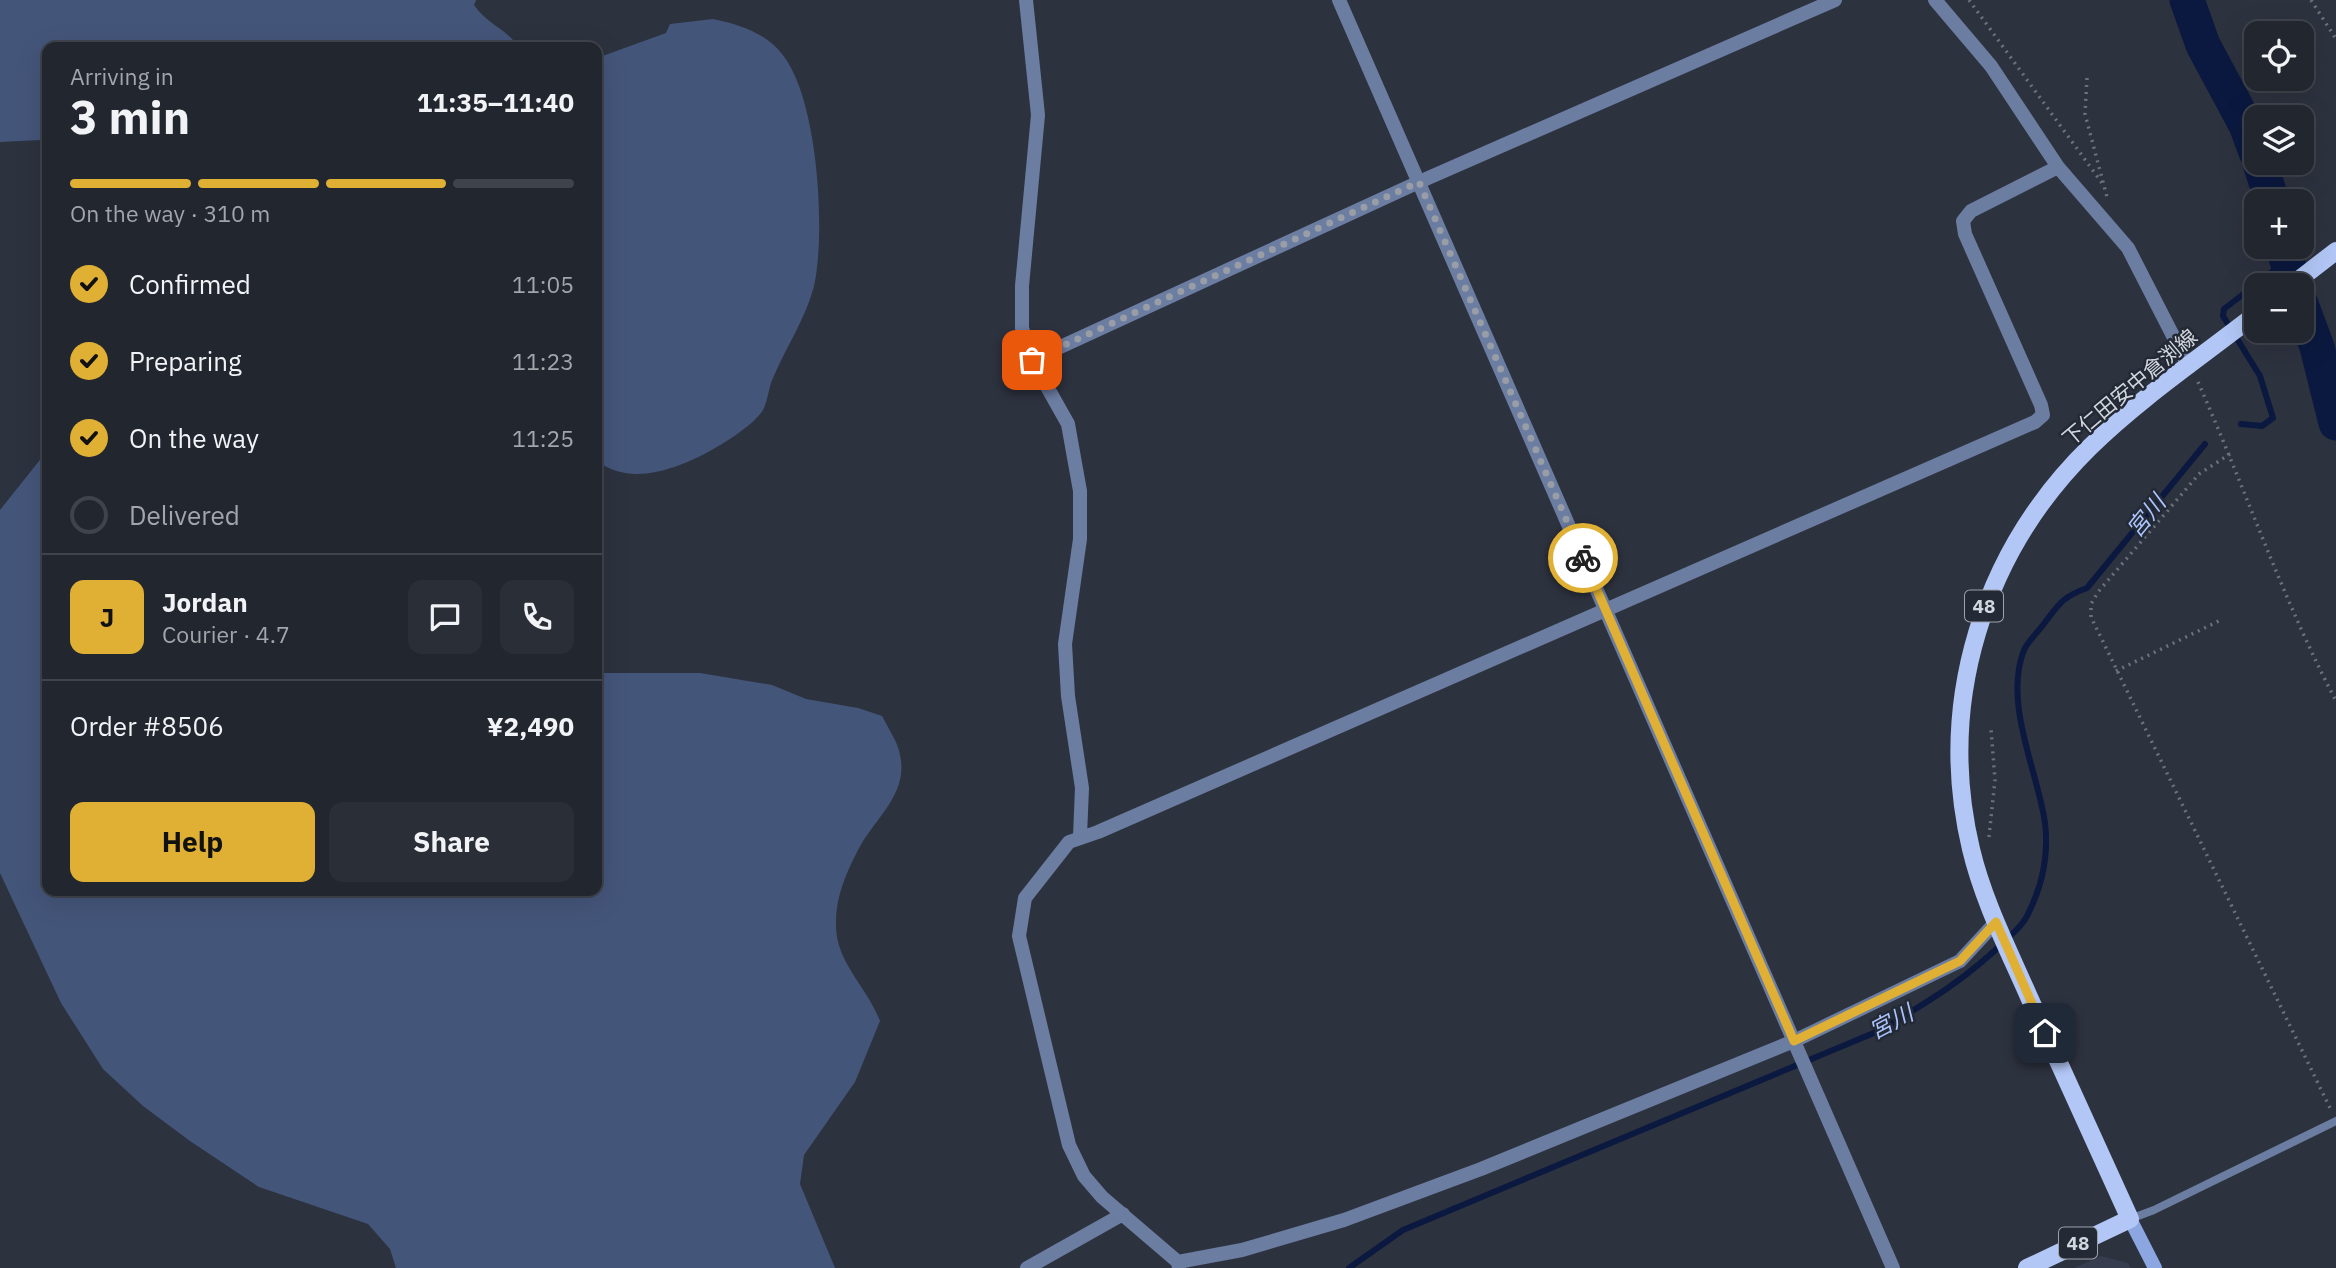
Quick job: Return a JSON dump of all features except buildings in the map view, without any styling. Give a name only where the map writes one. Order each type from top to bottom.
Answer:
[{"type":"main road","points":[[2308,273],[2336,251]]},
{"type":"main road","name":"下仁田安中倉渕線","points":[[2130,1219],[2013,961],[1974,861],[1963,806],[1960,717],[1973,642],[1999,570],[2041,503],[2074,463],[2114,425],[2193,368],[2244,324]]},
{"type":"main road","points":[[2130,1219],[2155,1268]]},
{"type":"main road","name":"48","points":[[2026,1268],[2130,1219]]},
{"type":"street","points":[[1026,0],[1038,115],[1022,286],[1022,328],[1032,360],[1068,424],[1080,491],[1080,539],[1065,644],[1068,696],[1082,788],[1080,836]]},
{"type":"street","points":[[1339,0],[1894,1268]]},
{"type":"street","points":[[1032,360],[1419,182],[1835,0]]},
{"type":"street","points":[[1935,0],[1991,66],[2058,167],[2128,248],[2193,368]]},
{"type":"street","points":[[1997,924],[1960,961],[1796,1045],[1344,1220],[1242,1250],[1179,1265],[1102,1197],[1084,1175],[1069,1145],[1019,936],[1025,898],[1069,842],[1080,836],[1098,832],[2043,415],[2041,405],[1965,234],[1964,221],[1971,211],[2058,167]]},
{"type":"street","points":[[1027,1268],[1123,1214]]},
{"type":"lane","points":[[2130,1219],[2154,1210],[2336,1121]]},
{"type":"path","points":[[1969,0],[2102,183]]},
{"type":"path","points":[[2311,0],[2336,38]]},
{"type":"path","points":[[2087,78],[2085,114],[2110,207]]},
{"type":"path","points":[[2193,368],[2230,454],[2259,535],[2336,701]]},
{"type":"path","points":[[2230,454],[2199,474],[2091,604],[2091,617],[2336,1121]]},
{"type":"path","points":[[2116,671],[2223,619]]},
{"type":"path","points":[[1974,861],[1988,849],[1995,780],[1991,729]]},
{"type":"shaded area","points":[[0,0],[476,0],[474,5],[479,11],[514,42],[42,42],[42,141],[0,142]]},
{"type":"shaded area","points":[[713,19],[760,35],[782,54],[794,74],[811,132],[819,201],[818,263],[806,310],[771,382],[761,413],[744,429],[710,451],[666,469],[636,474],[616,471],[602,464],[602,56],[666,33],[670,24]]},
{"type":"shaded area","points":[[42,457],[42,896],[602,896],[602,673],[700,673],[772,685],[806,699],[858,708],[882,716],[899,750],[899,782],[895,794],[849,868],[839,896],[836,915],[837,939],[841,951],[880,1021],[855,1082],[804,1155],[800,1184],[835,1268],[396,1268],[390,1249],[368,1224],[259,1187],[143,1106],[103,1069],[61,1003],[0,873],[0,510]]},
{"type":"shaded area","points":[[2101,1256],[2128,1263],[2131,1268],[2074,1268]]},
{"type":"waterway","points":[[2187,0],[2203,45],[2244,121]]},
{"type":"waterway","points":[[2264,175],[2268,189]]},
{"type":"waterway","points":[[2286,259],[2291,273]]},
{"type":"waterway","name":"宮川","points":[[2241,424],[2262,426],[2273,418],[2260,376],[2223,316],[2224,309],[2286,261]]},
{"type":"waterway","points":[[2314,339],[2336,423]]},
{"type":"waterway","name":"宮川","points":[[1349,1268],[1403,1230],[1881,1030],[1961,978],[2015,932],[2025,919],[2037,894],[2046,847],[2045,823],[2024,737],[2017,692],[2024,650],[2062,602],[2087,588],[2205,444]]},
{"type":"way so far","points":[[1032,360],[1419,182],[1583,558]]},
{"type":"route","points":[[1583,558],[1794,1041],[1960,961],[1996,922],[2045,1033]]}]
